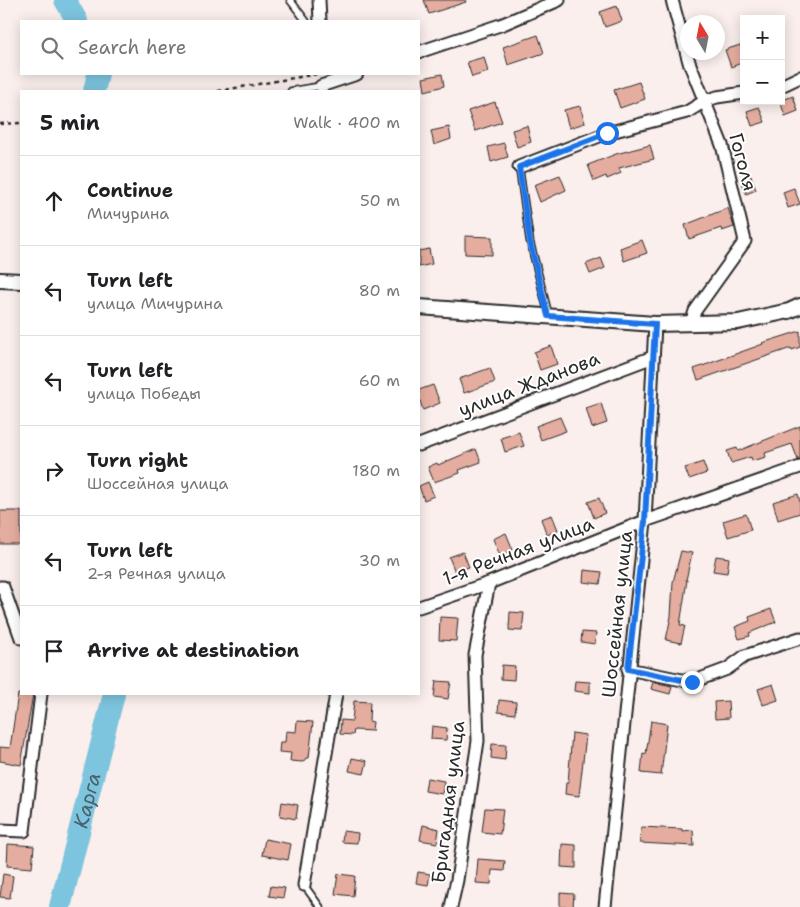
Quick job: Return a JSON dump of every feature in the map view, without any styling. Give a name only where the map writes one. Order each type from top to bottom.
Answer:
[{"type":"street","points":[[319,0],[320,20]]},
{"type":"street","points":[[420,52],[502,24],[559,0]]},
{"type":"street","name":"Гоголя","points":[[672,0],[689,62],[722,145],[744,241],[695,311],[691,323]]},
{"type":"street","points":[[320,75],[321,89],[355,75]]},
{"type":"street","points":[[785,84],[800,77]]},
{"type":"street","points":[[519,167],[607,133],[687,112],[717,96],[740,93]]},
{"type":"street","points":[[0,280],[20,281]]},
{"type":"street","points":[[420,307],[655,324],[738,322],[789,311],[800,306]]},
{"type":"street","name":"Шоссейная улица","points":[[605,907],[628,669],[645,521],[655,324]]},
{"type":"street","name":"улица Жданова","points":[[420,445],[653,357]]},
{"type":"street","name":"1-я Речная улица","points":[[420,607],[489,583],[645,521],[800,467]]},
{"type":"street","name":"Бригадная улица","points":[[451,907],[457,880],[478,741],[475,655],[489,583]]},
{"type":"street","points":[[2,587],[20,635]]},
{"type":"street","points":[[628,669],[692,682],[727,669],[745,656],[800,638]]},
{"type":"street","points":[[0,830],[24,831],[41,695]]},
{"type":"street","points":[[304,885],[336,695]]},
{"type":"lane","points":[[290,0],[305,20]]},
{"type":"lane","points":[[306,90],[321,89]]},
{"type":"lane","points":[[519,167],[530,242],[548,316]]},
{"type":"lane","points":[[304,885],[320,907]]},
{"type":"path","points":[[224,90],[314,75]]},
{"type":"path","points":[[0,124],[20,123]]},
{"type":"building","points":[[424,0],[465,0],[466,2],[429,14]]},
{"type":"building","points":[[617,6],[622,21],[605,27],[600,12]]},
{"type":"building","points":[[538,35],[544,53],[508,65],[503,47]]},
{"type":"building","points":[[740,45],[740,64],[731,67],[725,50]]},
{"type":"building","points":[[484,57],[488,72],[472,77],[467,62]]},
{"type":"building","points":[[442,74],[444,86],[425,91],[423,78]]},
{"type":"building","points":[[639,82],[645,99],[620,108],[614,90]]},
{"type":"building","points":[[793,96],[798,111],[785,116],[781,105],[785,105],[785,99]]},
{"type":"building","points":[[495,102],[502,122],[475,131],[468,111]]},
{"type":"building","points":[[580,106],[585,123],[569,128],[564,110]]},
{"type":"building","points":[[759,107],[765,122],[752,126],[747,111]]},
{"type":"building","points":[[527,126],[531,142],[517,147],[512,130]]},
{"type":"building","points":[[449,127],[451,139],[434,145],[431,131]]},
{"type":"building","points":[[504,143],[508,157],[491,162],[488,147]]},
{"type":"building","points":[[650,145],[654,159],[619,168],[621,173],[607,179],[606,176],[594,181],[588,165],[616,154]]},
{"type":"building","points":[[560,175],[566,190],[540,202],[534,185]]},
{"type":"building","points":[[751,176],[756,190],[746,194],[741,179]]},
{"type":"building","points":[[794,188],[800,204],[788,208],[783,192]]},
{"type":"building","points":[[728,208],[734,227],[722,231],[721,228],[689,239],[685,225]]},
{"type":"building","points":[[465,236],[492,237],[492,255],[465,254]]},
{"type":"building","points":[[642,240],[647,253],[624,261],[620,248]]},
{"type":"building","points":[[429,249],[432,264],[420,267],[420,251]]},
{"type":"building","points":[[601,258],[605,268],[590,274],[586,264]]},
{"type":"building","points":[[800,331],[800,347],[792,350],[791,348],[698,380],[694,369],[762,343]]},
{"type":"building","points":[[551,346],[557,364],[540,370],[534,352]]},
{"type":"building","points":[[490,368],[495,382],[464,393],[459,379]]},
{"type":"building","points":[[433,385],[440,403],[423,410],[420,401],[420,390]]},
{"type":"building","points":[[601,403],[607,423],[592,428],[586,408]]},
{"type":"building","points":[[560,417],[566,431],[541,440],[536,426]]},
{"type":"building","points":[[800,426],[800,460],[798,460],[792,444],[765,453],[766,457],[752,461],[751,457],[731,463],[727,451],[737,448],[738,451]]},
{"type":"building","points":[[519,432],[524,446],[505,452],[501,438]]},
{"type":"building","points":[[476,449],[481,462],[459,470],[460,473],[434,482],[428,467],[437,463],[438,465]]},
{"type":"building","points":[[703,462],[707,473],[689,479],[685,468]]},
{"type":"building","points":[[428,482],[434,496],[424,500],[420,486]]},
{"type":"building","points":[[798,494],[800,513],[778,520],[773,502]]},
{"type":"building","points":[[599,498],[605,513],[594,518],[588,502]]},
{"type":"building","points":[[0,511],[20,511],[20,544],[0,544]]},
{"type":"building","points":[[746,514],[751,530],[728,537],[723,521]]},
{"type":"building","points":[[552,515],[558,530],[547,535],[541,519]]},
{"type":"building","points":[[506,533],[513,550],[500,556],[493,539]]},
{"type":"building","points":[[681,551],[692,553],[680,625],[685,626],[681,643],[666,640],[671,616],[673,582]]},
{"type":"building","points":[[463,552],[469,567],[455,572],[449,557]]},
{"type":"building","points":[[716,556],[729,558],[727,573],[713,571]]},
{"type":"building","points":[[584,570],[602,572],[600,584],[583,582]]},
{"type":"building","points":[[771,609],[776,622],[749,633],[750,636],[739,639],[735,627],[750,621],[749,617]]},
{"type":"building","points":[[510,612],[524,613],[522,631],[509,630]]},
{"type":"building","points":[[440,617],[458,618],[456,641],[439,640]]},
{"type":"building","points":[[582,632],[596,633],[595,644],[581,642]]},
{"type":"building","points":[[502,665],[515,666],[514,680],[501,679]]},
{"type":"building","points":[[436,681],[451,682],[448,699],[434,697]]},
{"type":"building","points":[[575,681],[590,682],[590,693],[574,691]]},
{"type":"building","points":[[653,682],[672,686],[670,694],[651,689]]},
{"type":"building","points":[[773,684],[778,700],[763,705],[758,689]]},
{"type":"building","points":[[18,694],[33,695],[21,765],[0,761],[0,747],[10,748]]},
{"type":"building","points":[[499,700],[516,702],[515,714],[498,712]]},
{"type":"building","points":[[354,701],[370,702],[369,721],[373,722],[372,731],[354,730],[353,735],[340,734],[341,720],[352,721]]},
{"type":"building","points":[[728,701],[729,718],[715,719],[714,702]]},
{"type":"building","points":[[297,721],[313,722],[309,758],[306,758],[303,762],[290,761],[291,753],[279,752],[280,742],[285,742],[286,731],[296,732]]},
{"type":"building","points":[[651,721],[667,724],[661,775],[641,773],[643,753],[646,754]]},
{"type":"building","points":[[432,726],[447,728],[446,740],[431,739]]},
{"type":"building","points":[[572,733],[586,735],[579,796],[565,794],[566,783],[568,783]]},
{"type":"building","points":[[492,744],[506,745],[505,760],[491,758]]},
{"type":"building","points":[[352,758],[367,761],[364,774],[349,771]]},
{"type":"building","points":[[427,778],[444,781],[442,794],[425,791]]},
{"type":"building","points":[[282,802],[298,805],[296,819],[280,816]]},
{"type":"building","points":[[485,808],[503,809],[500,834],[482,832]]},
{"type":"building","points":[[423,825],[439,829],[437,843],[420,840]]},
{"type":"building","points":[[641,827],[682,829],[682,831],[693,830],[694,846],[640,843]]},
{"type":"building","points":[[343,831],[358,833],[357,843],[342,842]]},
{"type":"building","points":[[265,839],[291,844],[288,860],[262,855]]},
{"type":"building","points":[[8,844],[34,846],[32,868],[7,866]]},
{"type":"building","points":[[562,844],[576,845],[576,868],[561,867]]},
{"type":"building","points":[[478,859],[505,861],[504,871],[492,870],[491,884],[476,883]]},
{"type":"building","points":[[418,872],[430,874],[428,885],[416,883]]},
{"type":"building","points":[[3,874],[13,876],[10,898],[0,897]]},
{"type":"building","points":[[338,874],[355,876],[353,896],[335,894]]},
{"type":"building","points":[[271,886],[285,888],[283,898],[269,896]]},
{"type":"building","points":[[560,893],[574,894],[573,907],[560,907]]},
{"type":"waterway","name":"Карга","points":[[65,0],[76,20]]},
{"type":"waterway","name":"Карга","points":[[94,90],[98,75]]},
{"type":"waterway","name":"Карга","points":[[60,907],[114,695]]},
{"type":"route","points":[[607,133],[519,167],[530,242],[548,316],[655,324],[645,521],[628,669],[692,682]]}]
